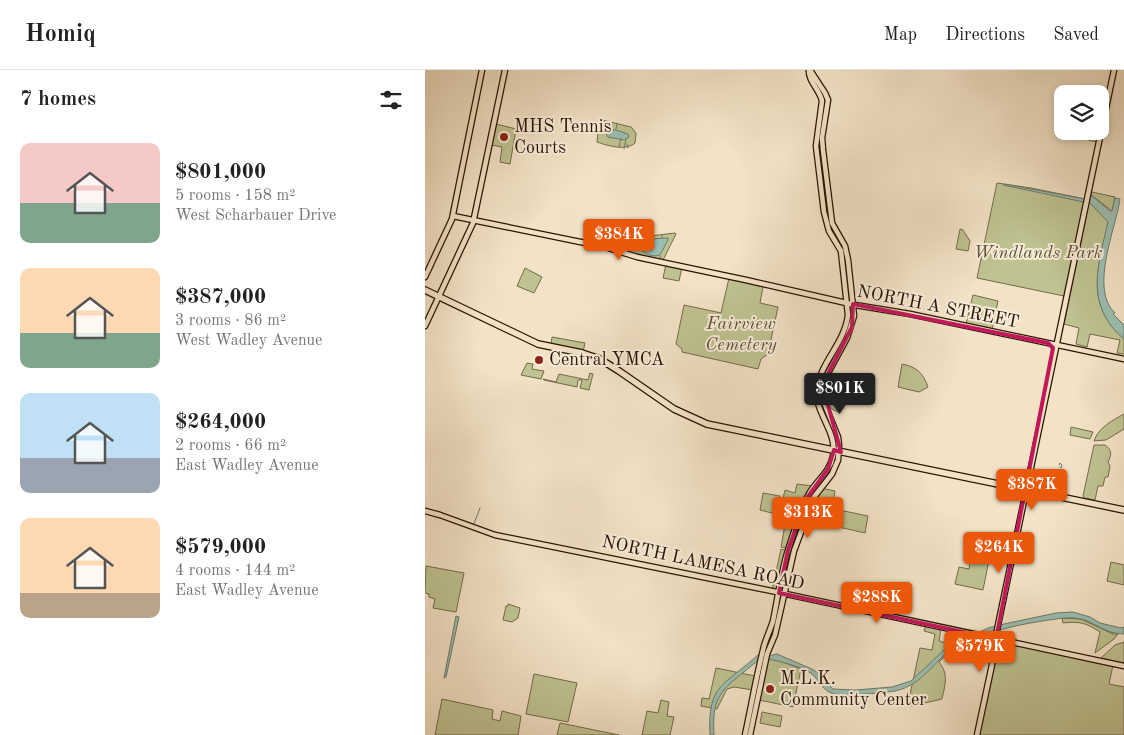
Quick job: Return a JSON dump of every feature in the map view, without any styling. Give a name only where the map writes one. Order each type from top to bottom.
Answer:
[{"type":"highway","points":[[425,290],[538,344],[582,353],[600,359],[669,406],[700,421],[734,430],[1124,510]]},
{"type":"main road","points":[[425,277],[453,216],[482,70]]},
{"type":"main road","points":[[425,326],[474,221],[505,70]]},
{"type":"main road","points":[[782,594],[788,550],[806,501],[828,469],[836,451],[832,434],[818,404],[817,391],[821,372],[845,328],[848,315],[841,251],[829,231],[824,217],[816,146],[822,101],[821,95],[809,77],[810,70]]},
{"type":"main road","points":[[745,735],[763,658],[794,551],[812,502],[833,472],[838,435],[825,405],[824,390],[829,372],[845,343],[854,316],[847,253],[831,220],[822,141],[828,100],[810,70]]},
{"type":"main road","points":[[977,735],[998,624],[1114,70]]},
{"type":"main road","name":"NORTH A STREET","points":[[453,216],[605,247],[637,256],[847,303],[910,314],[1124,359]]},
{"type":"main road","points":[[1055,352],[1049,343],[1059,333]]},
{"type":"main road","name":"NORTH LAMESA ROAD","points":[[425,512],[440,515],[474,529],[495,535],[1124,666]]},
{"type":"main road","points":[[559,543],[563,549]]},
{"type":"main road","points":[[750,735],[763,658]]},
{"type":"highlighted area","points":[[853,304],[1048,343],[1053,348],[996,639],[779,593],[788,550],[807,498],[828,469],[834,450],[841,452],[824,391],[829,372],[852,327]]},
{"type":"green space","points":[[602,120],[631,127],[636,133],[635,143],[622,147],[597,142],[599,123]]},
{"type":"green space","name":"MHS Tennis Courts","points":[[496,124],[516,129],[510,164],[500,162],[502,147],[491,145]]},
{"type":"green space","name":"Windlands Park","points":[[997,183],[1085,199],[1064,296],[977,278]]},
{"type":"green space","points":[[1092,192],[1115,197],[1112,211],[1091,195]]},
{"type":"green space","points":[[1089,202],[1108,221],[1099,264],[1097,288],[1102,309],[1107,319],[1124,339],[1124,354],[1117,353],[1120,340],[1090,334],[1087,347],[1076,344],[1079,328],[1064,324]]},
{"type":"green space","points":[[960,229],[963,230],[970,241],[968,251],[956,249]]},
{"type":"green space","points":[[621,230],[650,236],[676,234],[663,260],[618,248]]},
{"type":"green space","points":[[666,264],[682,267],[679,281],[663,278]]},
{"type":"green space","points":[[525,268],[542,277],[534,293],[517,286]]},
{"type":"green space","name":"Fairview Cemetery","points":[[729,278],[763,287],[760,303],[778,307],[768,354],[761,359],[758,369],[682,352],[682,349],[676,344],[684,305],[721,313]]},
{"type":"green space","points":[[973,295],[998,301],[992,330],[966,324]]},
{"type":"green space","points":[[552,337],[585,343],[583,352],[551,344]]},
{"type":"green space","points":[[527,363],[533,364],[532,369],[544,371],[541,379],[521,375]]},
{"type":"green space","points":[[902,364],[919,371],[928,387],[919,392],[898,387]]},
{"type":"green space","points":[[590,373],[593,374],[589,390],[580,388],[582,380],[578,380],[577,387],[543,379],[556,382],[559,374],[588,380]]},
{"type":"green space","points":[[829,376],[836,378],[833,392],[845,395],[839,412],[829,407],[827,403],[826,392]]},
{"type":"green space","points":[[1124,414],[1124,429],[1106,440],[1094,441],[1102,428]]},
{"type":"green space","points":[[1071,427],[1093,432],[1090,439],[1070,435]]},
{"type":"green space","points":[[1094,445],[1105,445],[1111,452],[1108,462],[1110,466],[1108,477],[1105,477],[1103,486],[1098,486],[1095,500],[1084,498],[1083,496]]},
{"type":"green space","points":[[797,484],[812,486],[798,518],[795,517],[797,505],[789,503],[785,515],[779,514],[785,490],[795,493]]},
{"type":"green space","points":[[821,488],[835,491],[832,508],[812,503]]},
{"type":"green space","points":[[763,493],[780,496],[776,514],[760,510]]},
{"type":"green space","points":[[825,507],[868,516],[865,533],[821,523]]},
{"type":"green space","points":[[786,519],[797,521],[787,548],[781,547]]},
{"type":"green space","points":[[781,549],[787,551],[779,591],[772,590]]},
{"type":"green space","points":[[971,556],[989,560],[983,590],[955,584],[959,567],[969,569]]},
{"type":"green space","points":[[1111,562],[1124,565],[1124,585],[1107,581]]},
{"type":"green space","points":[[426,566],[464,573],[456,612],[433,608],[435,599],[425,593]]},
{"type":"green space","points":[[508,604],[520,608],[518,618],[512,622],[503,620]]},
{"type":"green space","points":[[1062,618],[1081,619],[1113,634],[1118,634],[1095,653],[1100,632],[1083,623],[1063,623]]},
{"type":"green space","points":[[926,625],[941,629],[939,641],[949,644],[955,633],[976,637],[957,645],[939,662],[945,675],[942,699],[912,706],[908,704],[920,648],[932,650],[935,634],[924,631]]},
{"type":"green space","points":[[998,641],[1113,665],[1109,684],[1124,687],[1124,735],[979,735]]},
{"type":"green space","points":[[1124,642],[1124,663],[1101,658],[1115,645]]},
{"type":"green space","points":[[766,658],[778,660],[801,669],[793,707],[759,700]]},
{"type":"green space","points":[[716,668],[755,676],[753,690],[734,687],[727,689],[717,709],[701,706],[702,698],[709,699]]},
{"type":"green space","points":[[534,674],[577,683],[568,722],[526,714]]},
{"type":"green space","points":[[442,699],[493,710],[492,719],[500,721],[502,711],[521,716],[518,735],[435,735]]},
{"type":"green space","points":[[661,700],[669,702],[667,716],[674,717],[670,735],[642,735],[647,711],[658,713]]},
{"type":"green space","points":[[762,712],[782,716],[780,727],[760,723]]},
{"type":"green space","points":[[560,723],[619,735],[557,735]]},
{"type":"water","points":[[811,74],[821,89],[827,103],[822,132],[831,220],[845,248],[853,314],[851,325],[823,392],[835,428],[838,453],[832,471],[803,522],[768,656],[777,654],[812,669],[820,674],[833,689],[856,690],[892,687],[911,681],[944,650],[967,635],[974,635],[988,628],[1004,624],[1056,613],[1073,612],[1090,617],[1100,623],[1124,627],[1124,634],[1110,632],[1088,621],[1072,618],[1012,627],[961,643],[915,683],[905,688],[895,691],[862,694],[844,695],[831,693],[812,674],[805,670],[779,661],[763,659],[735,679],[723,692],[716,705],[714,714],[714,735],[710,735],[710,718],[715,695],[728,680],[763,653],[771,634],[790,549],[809,497],[829,469],[834,436],[818,398],[820,378],[849,315],[844,258],[826,220],[817,137],[824,103]]},
{"type":"water","points":[[607,130],[616,130],[628,134],[629,137],[624,140],[608,137]]},
{"type":"water","points":[[1004,184],[1085,199],[1084,202]]},
{"type":"water","points":[[1091,195],[1110,211],[1112,211],[1115,198],[1120,199],[1106,258],[1104,289],[1108,302],[1115,313],[1113,314],[1124,325],[1124,339],[1111,326],[1103,313],[1099,299],[1098,269],[1108,222],[1089,202]]},
{"type":"water","points":[[633,236],[649,239],[668,238],[668,240],[660,255],[653,256],[632,245],[630,240]]},
{"type":"water","points":[[456,616],[459,617],[446,677],[444,678]]},
{"type":"waterway","points":[[616,129],[617,123]]},
{"type":"waterway","points":[[619,147],[621,138]]},
{"type":"waterway","points":[[624,149],[626,139]]},
{"type":"waterway","points":[[627,144],[628,148]]},
{"type":"waterway","points":[[660,256],[661,260]]},
{"type":"waterway","points":[[1059,465],[1060,463],[1062,465],[1060,467]]},
{"type":"waterway","points":[[473,526],[480,508]]},
{"type":"place","name":"MHS Tennis Courts","points":[[504,137]]},
{"type":"place","name":"Central YMCA","points":[[539,360]]},
{"type":"place","name":"M.L.K. Community Center","points":[[770,689]]}]
